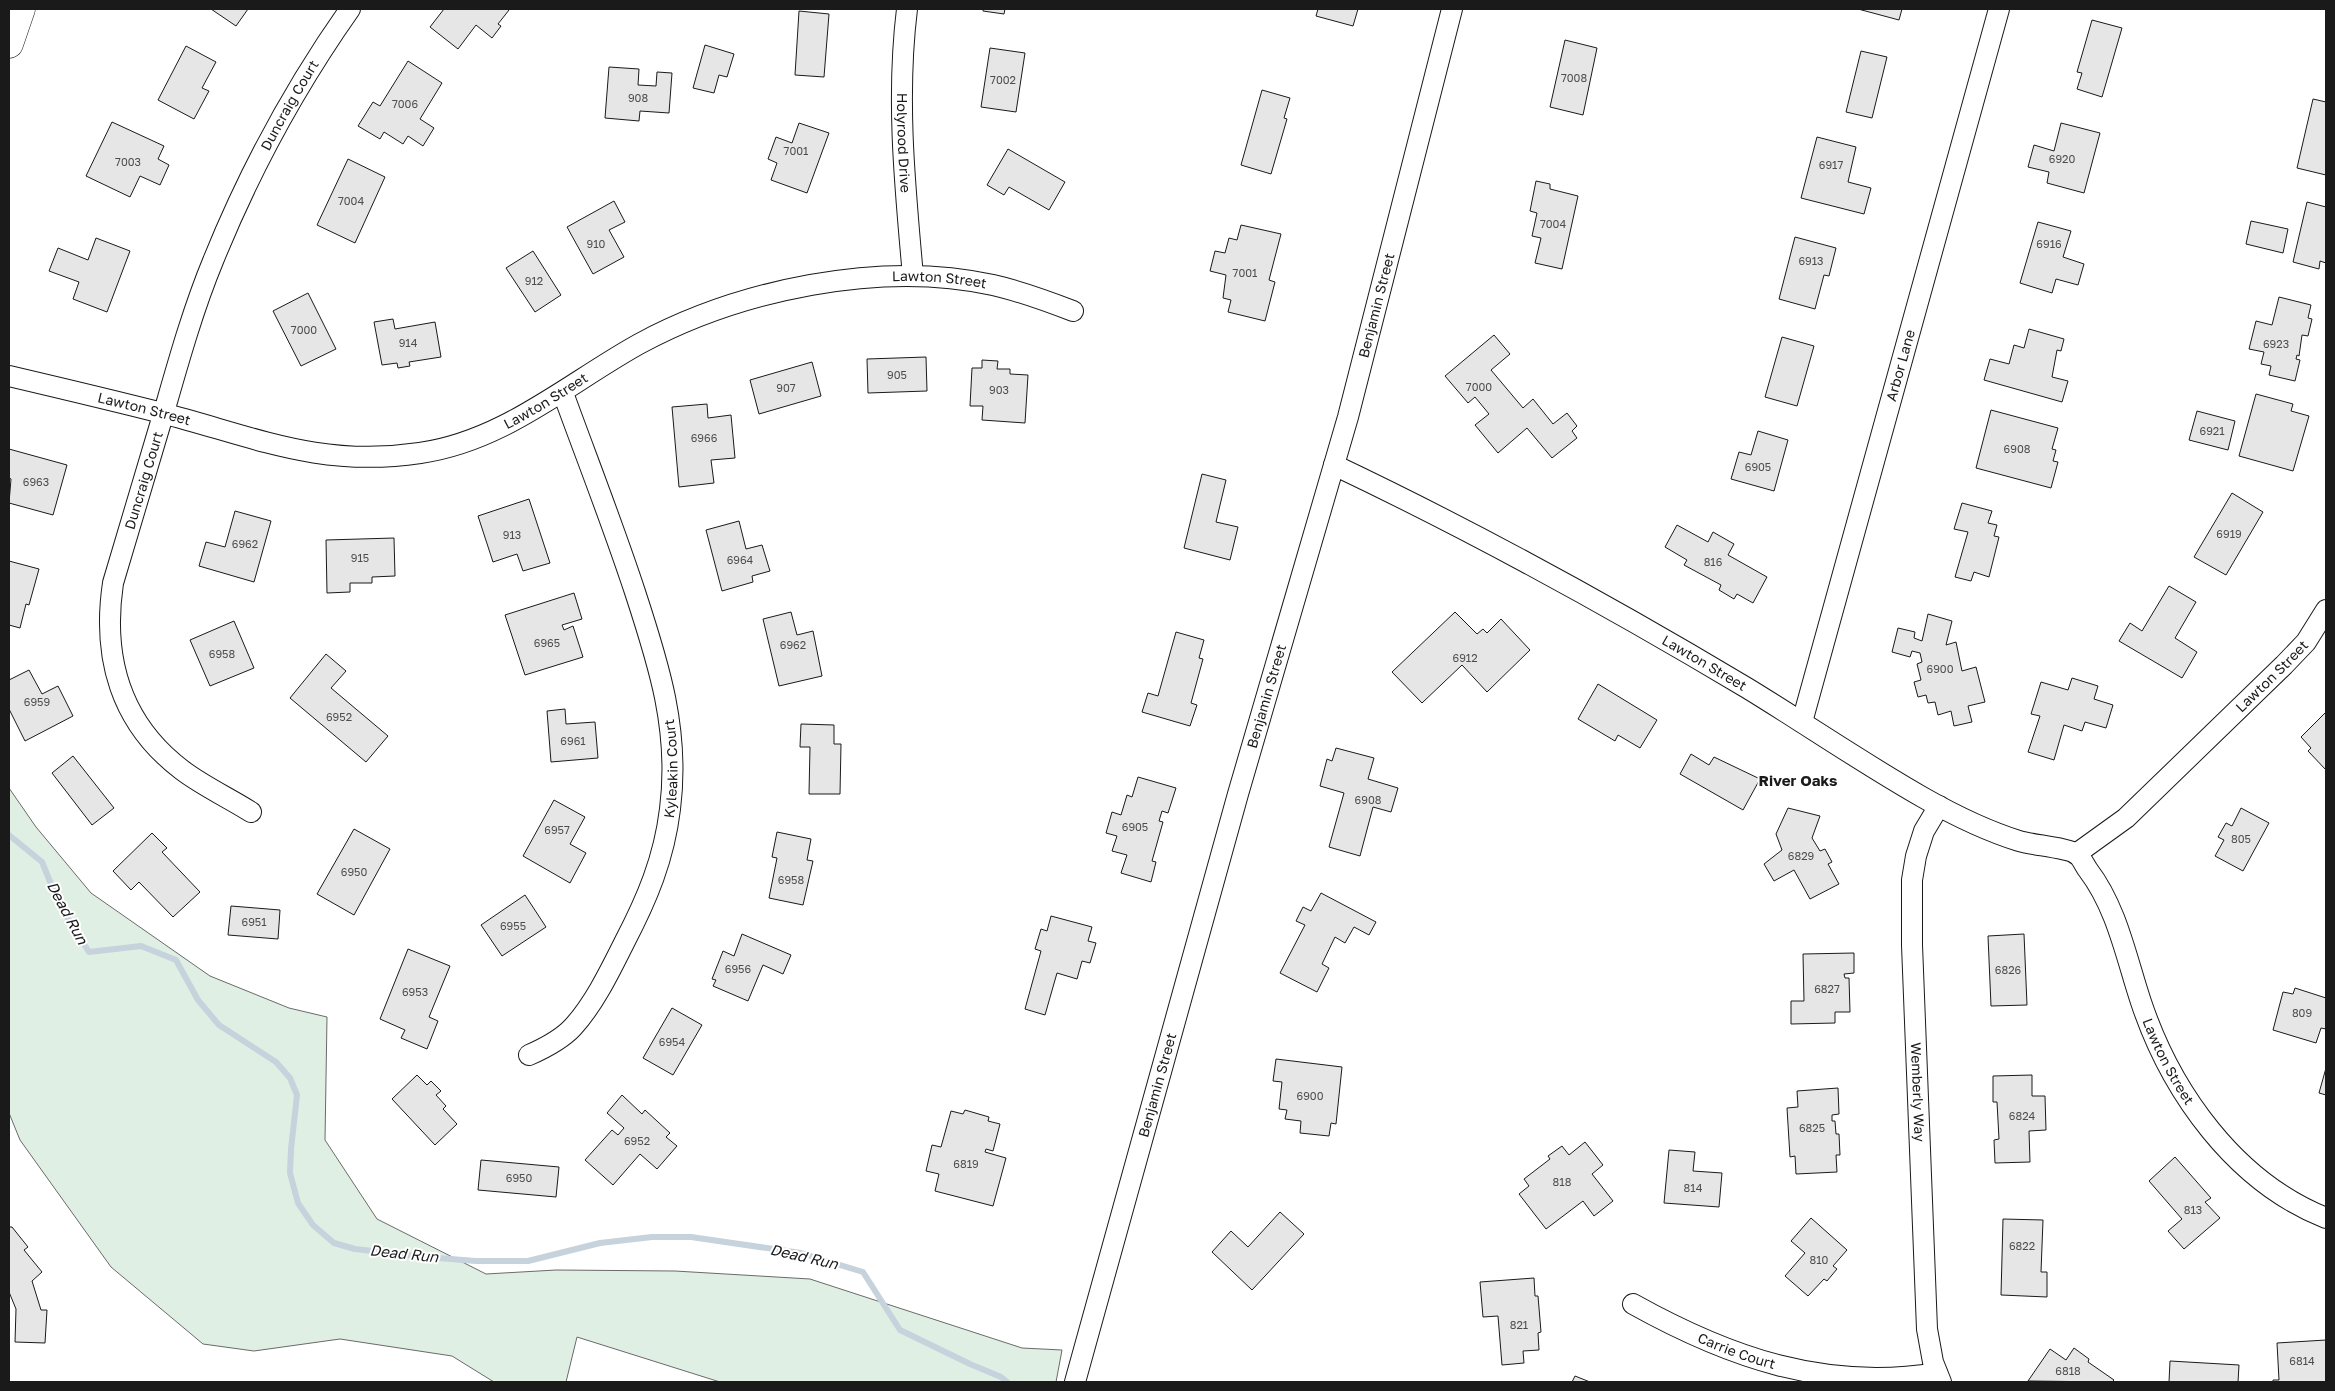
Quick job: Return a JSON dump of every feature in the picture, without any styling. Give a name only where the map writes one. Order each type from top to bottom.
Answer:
[{"type":"main road","points":[[9,44],[21,9]]},
{"type":"street","name":"Duncraig Court","points":[[251,812],[183,770],[160,750],[140,726],[125,700],[115,673],[109,634],[109,611],[114,582],[187,335],[209,271],[240,197],[291,100],[350,9]]},
{"type":"street","name":"Holyrood Drive","points":[[907,9],[903,41],[901,100],[904,178],[912,276]]},
{"type":"street","name":"Benjamin Street","points":[[1075,1382],[1163,1058],[1334,465],[1452,9]]},
{"type":"street","name":"Arbor Lane","points":[[1802,722],[1999,9]]},
{"type":"street","name":"Lawton Street","points":[[9,376],[164,413],[298,452],[333,457],[377,458],[422,453],[465,442],[504,427],[563,393],[640,344],[704,315],[749,300],[804,287],[862,279],[912,276],[944,278],[992,284],[1025,293],[1073,310]]},
{"type":"street","name":"Kyleakin Court","points":[[529,1055],[552,1044],[572,1027],[620,952],[645,902],[662,852],[670,809],[673,769],[671,729],[660,667],[619,544],[563,393]]},
{"type":"street","name":"Lawton Street","points":[[1334,465],[1437,515],[1661,640],[1802,722],[1939,806],[2020,841],[2076,854],[2097,881],[2122,937],[2145,1011],[2168,1068],[2188,1102],[2198,1116],[2254,1175],[2278,1193],[2326,1218]]},
{"type":"street","name":"Lawton Street","points":[[2076,854],[2126,818],[2271,678],[2306,642],[2326,610]]},
{"type":"street","name":"Wemberly Way","points":[[1939,806],[1924,831],[1916,856],[1912,880],[1912,945],[1927,1329],[1939,1378]]},
{"type":"street","name":"Carrie Court","points":[[1633,1304],[1686,1332],[1728,1350],[1778,1366],[1825,1376],[1867,1379],[1939,1378]]},
{"type":"green space","points":[[9,788],[36,827],[91,893],[210,976],[289,1008],[327,1017],[325,1140],[377,1219],[486,1274],[556,1270],[675,1271],[810,1279],[1022,1348],[1062,1350],[1056,1382],[720,1382],[577,1337],[566,1382],[494,1382],[452,1356],[340,1339],[254,1351],[203,1344],[111,1267],[20,1140],[9,1113]]},
{"type":"building","points":[[211,9],[248,9],[236,26]]},
{"type":"building","points":[[444,9],[509,10],[498,24],[501,26],[492,38],[476,25],[458,49],[430,27]]},
{"type":"building","points":[[983,9],[1005,9],[1004,14],[983,11]]},
{"type":"building","points":[[1318,9],[1358,9],[1353,26],[1316,16]]},
{"type":"building","points":[[1858,9],[1902,9],[1899,20]]},
{"type":"building","points":[[799,11],[829,14],[824,77],[795,75]]},
{"type":"building","points":[[2092,20],[2122,28],[2102,97],[2077,89],[2082,73],[2077,72]]},
{"type":"building","points":[[1565,40],[1597,48],[1583,115],[1550,107]]},
{"type":"building","points":[[705,45],[734,54],[727,77],[719,75],[714,93],[693,88]]},
{"type":"building","points":[[186,46],[216,62],[202,88],[209,91],[194,119],[158,100]]},
{"type":"building","points":[[990,48],[1025,53],[1016,112],[981,107]]},
{"type":"building","points":[[1861,51],[1887,57],[1872,118],[1846,112]]},
{"type":"building","points":[[408,61],[442,83],[420,119],[434,128],[423,146],[408,136],[403,144],[384,132],[380,139],[358,126],[373,102],[380,106]]},
{"type":"building","points":[[609,67],[639,69],[638,85],[656,86],[657,72],[672,73],[669,113],[640,111],[639,121],[605,118]]},
{"type":"building","points":[[1262,90],[1290,98],[1284,118],[1287,119],[1271,174],[1241,165]]},
{"type":"building","points":[[2313,99],[2326,102],[2326,175],[2297,168]]},
{"type":"building","points":[[112,122],[164,146],[158,159],[169,165],[160,185],[140,176],[130,197],[86,176]]},
{"type":"building","points":[[799,123],[829,133],[807,193],[771,180],[777,163],[768,159],[776,137],[792,143]]},
{"type":"building","points":[[2061,123],[2100,133],[2084,193],[2047,183],[2049,172],[2028,167],[2034,145],[2054,151]]},
{"type":"building","points":[[1817,137],[1856,147],[1848,182],[1871,188],[1864,214],[1801,198]]},
{"type":"building","points":[[1008,149],[1065,182],[1049,210],[1009,187],[1004,195],[987,185]]},
{"type":"building","points":[[348,159],[385,177],[355,243],[317,225]]},
{"type":"building","points":[[1536,181],[1550,184],[1550,189],[1578,196],[1562,269],[1535,263],[1541,238],[1532,236],[1537,213],[1530,211]]},
{"type":"building","points":[[614,201],[625,222],[609,230],[624,257],[593,274],[567,227]]},
{"type":"building","points":[[2307,202],[2326,207],[2326,263],[2320,261],[2319,269],[2293,262]]},
{"type":"building","points":[[2251,221],[2288,229],[2283,253],[2246,244]]},
{"type":"building","points":[[2038,222],[2071,231],[2063,257],[2084,264],[2078,285],[2056,279],[2052,293],[2020,283]]},
{"type":"building","points":[[1241,225],[1281,234],[1269,280],[1275,282],[1265,321],[1228,312],[1231,300],[1223,298],[1226,275],[1210,271],[1215,251],[1225,253],[1229,238],[1237,240]]},
{"type":"building","points":[[1795,237],[1836,248],[1829,276],[1824,275],[1815,309],[1779,299]]},
{"type":"building","points":[[96,238],[130,251],[107,312],[73,299],[79,282],[49,271],[58,248],[88,260]]},
{"type":"building","points":[[533,251],[561,295],[535,312],[506,268]]},
{"type":"building","points":[[308,293],[336,349],[301,366],[273,311]]},
{"type":"building","points":[[2279,297],[2311,305],[2308,318],[2312,319],[2308,336],[2302,335],[2299,356],[2297,355],[2296,359],[2300,360],[2295,381],[2269,375],[2271,366],[2261,364],[2264,352],[2249,349],[2256,321],[2272,325]]},
{"type":"building","points":[[393,319],[395,329],[435,322],[441,357],[409,362],[410,366],[398,368],[397,363],[382,365],[374,322]]},
{"type":"building","points":[[2029,329],[2064,339],[2061,351],[2057,350],[2052,377],[2068,381],[2062,402],[1984,380],[1990,359],[2009,364],[2014,345],[2024,348]]},
{"type":"building","points":[[1494,335],[1510,354],[1491,370],[1523,408],[1533,399],[1553,424],[1567,413],[1577,426],[1572,431],[1577,438],[1552,458],[1527,428],[1498,453],[1475,425],[1489,414],[1475,397],[1468,403],[1445,376]]},
{"type":"building","points":[[1782,337],[1814,346],[1797,406],[1765,397]]},
{"type":"building","points":[[926,357],[927,391],[868,393],[867,359]]},
{"type":"building","points":[[982,360],[998,361],[997,369],[1010,369],[1010,374],[1028,375],[1025,423],[982,420],[983,406],[970,406],[972,368],[982,368]]},
{"type":"building","points":[[812,362],[821,396],[759,414],[750,380]]},
{"type":"building","points":[[2256,394],[2293,404],[2291,411],[2309,416],[2293,471],[2239,456]]},
{"type":"building","points":[[707,404],[708,418],[731,415],[735,458],[711,460],[714,483],[679,487],[672,407]]},
{"type":"building","points":[[1991,410],[2058,428],[2052,449],[2056,450],[2053,461],[2058,462],[2051,488],[1976,468]]},
{"type":"building","points":[[2197,411],[2235,421],[2228,450],[2189,440]]},
{"type":"building","points":[[1758,431],[1788,440],[1774,491],[1731,479],[1739,452],[1751,455]]},
{"type":"building","points":[[9,449],[67,465],[53,515],[9,503],[11,479],[9,478]]},
{"type":"building","points":[[1202,474],[1226,480],[1216,522],[1238,527],[1230,560],[1184,548]]},
{"type":"building","points":[[2232,493],[2263,512],[2226,575],[2194,557]]},
{"type":"building","points":[[529,499],[550,563],[523,571],[517,554],[493,562],[478,516]]},
{"type":"building","points":[[1962,503],[1992,511],[1988,523],[1997,525],[1994,536],[1999,537],[1989,577],[1974,572],[1971,581],[1955,577],[1968,532],[1954,529]]},
{"type":"building","points":[[235,511],[271,521],[254,582],[199,566],[206,542],[225,547]]},
{"type":"building","points":[[739,521],[746,549],[762,545],[770,571],[752,576],[753,582],[722,591],[706,530]]},
{"type":"building","points":[[1677,525],[1708,542],[1713,532],[1734,544],[1728,555],[1767,577],[1753,603],[1737,594],[1734,599],[1719,590],[1721,585],[1684,565],[1687,560],[1665,547]]},
{"type":"building","points":[[394,538],[395,576],[372,577],[372,583],[350,583],[350,592],[327,593],[326,540]]},
{"type":"building","points":[[9,561],[39,569],[29,605],[26,604],[20,628],[9,625]]},
{"type":"building","points":[[2169,586],[2196,602],[2175,638],[2197,652],[2182,678],[2119,641],[2130,623],[2142,631]]},
{"type":"building","points":[[574,593],[582,619],[562,625],[564,630],[573,626],[583,657],[525,675],[505,615]]},
{"type":"building","points":[[791,612],[797,635],[813,631],[822,676],[779,686],[763,619]]},
{"type":"building","points":[[1455,612],[1477,634],[1483,629],[1487,633],[1501,619],[1530,650],[1487,692],[1462,665],[1422,703],[1392,672]]},
{"type":"building","points":[[1928,614],[1952,621],[1946,645],[1956,642],[1962,671],[1976,667],[1985,702],[1968,706],[1972,722],[1954,726],[1951,711],[1938,715],[1935,702],[1928,703],[1926,695],[1918,697],[1914,682],[1921,680],[1917,664],[1922,662],[1920,653],[1912,651],[1910,657],[1892,652],[1898,628],[1915,632],[1914,638],[1922,641]]},
{"type":"building","points":[[234,621],[254,668],[210,686],[190,640]]},
{"type":"building","points":[[1176,632],[1204,640],[1199,658],[1203,659],[1191,703],[1197,705],[1190,726],[1142,712],[1148,693],[1158,696]]},
{"type":"building","points":[[326,654],[346,671],[331,688],[388,736],[366,762],[290,698]]},
{"type":"building","points":[[29,670],[42,694],[58,686],[73,716],[25,741],[9,709],[9,680]]},
{"type":"building","points":[[2072,678],[2098,686],[2094,699],[2113,705],[2106,728],[2085,722],[2082,731],[2064,725],[2054,760],[2028,752],[2040,716],[2031,714],[2041,682],[2068,690]]},
{"type":"building","points":[[1598,684],[1657,720],[1640,748],[1618,735],[1615,741],[1578,719]]},
{"type":"building","points":[[565,709],[566,724],[595,722],[598,758],[551,762],[547,711]]},
{"type":"building","points":[[2326,712],[2326,770],[2308,751],[2311,748],[2301,737]]},
{"type":"building","points":[[801,724],[834,725],[834,744],[841,744],[840,794],[809,794],[810,747],[800,747]]},
{"type":"building","points":[[1336,748],[1374,758],[1368,779],[1398,788],[1391,812],[1373,807],[1360,856],[1329,847],[1344,793],[1320,786],[1327,759],[1332,761]]},
{"type":"building","points":[[1691,754],[1709,765],[1714,757],[1760,779],[1743,810],[1680,774]]},
{"type":"building","points":[[73,756],[114,808],[92,825],[52,773]]},
{"type":"building","points":[[1138,777],[1176,788],[1168,813],[1162,811],[1159,821],[1163,822],[1152,861],[1156,862],[1151,882],[1121,873],[1127,855],[1112,851],[1117,836],[1106,833],[1112,812],[1121,815],[1127,795],[1132,797]]},
{"type":"building","points":[[554,800],[585,817],[570,844],[586,853],[570,883],[523,856]]},
{"type":"building","points":[[1788,808],[1820,816],[1812,838],[1820,851],[1825,849],[1832,862],[1828,864],[1839,884],[1810,899],[1794,870],[1774,881],[1764,864],[1782,850],[1776,834]]},
{"type":"building","points":[[2241,808],[2269,823],[2243,871],[2215,856],[2224,840],[2218,837],[2226,823],[2232,826]]},
{"type":"building","points":[[354,829],[390,849],[354,915],[317,894]]},
{"type":"building","points":[[777,832],[811,839],[807,860],[813,861],[803,905],[769,898],[777,858],[772,857]]},
{"type":"building","points":[[152,833],[167,848],[162,852],[200,892],[173,917],[139,882],[131,890],[113,871]]},
{"type":"building","points":[[1321,893],[1376,922],[1369,935],[1354,927],[1345,943],[1335,937],[1322,964],[1329,968],[1317,992],[1280,973],[1305,925],[1296,921],[1303,907],[1311,911]]},
{"type":"building","points":[[525,895],[546,927],[502,956],[481,925]]},
{"type":"building","points":[[231,906],[280,910],[278,939],[228,935]]},
{"type":"building","points":[[1051,916],[1092,927],[1088,941],[1096,943],[1090,963],[1082,961],[1077,979],[1057,973],[1045,1015],[1025,1009],[1041,951],[1035,949],[1041,929],[1047,931]]},
{"type":"building","points":[[742,934],[791,955],[783,974],[763,965],[748,1001],[713,986],[716,980],[712,979],[723,951],[734,956]]},
{"type":"building","points":[[2024,934],[2027,1005],[1991,1006],[1988,936]]},
{"type":"building","points":[[408,949],[450,966],[429,1017],[438,1021],[427,1049],[401,1038],[405,1030],[380,1019]]},
{"type":"building","points":[[1854,953],[1854,973],[1844,974],[1845,978],[1849,978],[1850,1012],[1835,1012],[1835,1023],[1791,1024],[1791,1001],[1804,1001],[1803,954]]},
{"type":"building","points":[[2295,988],[2326,998],[2326,1029],[2321,1028],[2316,1043],[2273,1030],[2283,992],[2293,994]]},
{"type":"building","points":[[672,1008],[702,1025],[673,1075],[643,1058]]},
{"type":"building","points":[[1276,1059],[1342,1067],[1336,1124],[1331,1123],[1329,1136],[1300,1133],[1301,1121],[1285,1119],[1287,1110],[1279,1109],[1282,1082],[1273,1081]]},
{"type":"building","points":[[2326,1068],[2326,1095],[2319,1093]]},
{"type":"building","points":[[417,1075],[427,1085],[431,1081],[441,1091],[436,1095],[446,1106],[443,1109],[457,1124],[435,1145],[392,1099]]},
{"type":"building","points":[[2032,1075],[2032,1096],[2045,1096],[2046,1130],[2029,1131],[2030,1162],[1995,1163],[1994,1140],[1999,1139],[1997,1102],[1993,1102],[1993,1076]]},
{"type":"building","points":[[1838,1088],[1839,1114],[1832,1115],[1832,1121],[1835,1121],[1836,1134],[1839,1134],[1840,1155],[1836,1155],[1837,1172],[1796,1174],[1795,1156],[1790,1157],[1787,1108],[1798,1107],[1797,1091]]},
{"type":"building","points":[[622,1095],[642,1114],[645,1110],[670,1133],[666,1137],[677,1146],[657,1169],[640,1154],[613,1185],[585,1160],[612,1130],[618,1135],[624,1128],[607,1113]]},
{"type":"building","points":[[965,1110],[989,1117],[988,1121],[1000,1124],[993,1151],[986,1149],[985,1152],[1006,1158],[993,1206],[935,1191],[939,1174],[926,1171],[932,1145],[941,1147],[951,1111],[963,1114]]},
{"type":"building","points":[[1585,1142],[1603,1165],[1592,1174],[1613,1201],[1594,1216],[1583,1201],[1546,1229],[1519,1194],[1529,1186],[1524,1179],[1550,1159],[1548,1156],[1562,1146],[1569,1155]]},
{"type":"building","points":[[1669,1150],[1695,1152],[1693,1171],[1722,1173],[1719,1207],[1664,1203]]},
{"type":"building","points":[[2175,1157],[2211,1198],[2205,1202],[2220,1218],[2184,1249],[2168,1231],[2182,1219],[2149,1181]]},
{"type":"building","points":[[481,1160],[559,1167],[556,1197],[478,1190]]},
{"type":"building","points":[[1280,1212],[1304,1234],[1252,1290],[1212,1252],[1231,1231],[1248,1247]]},
{"type":"building","points":[[1811,1218],[1847,1250],[1833,1266],[1837,1269],[1827,1281],[1824,1279],[1808,1296],[1785,1276],[1805,1253],[1791,1241]]},
{"type":"building","points":[[2003,1219],[2043,1220],[2041,1272],[2047,1272],[2047,1297],[2001,1295]]},
{"type":"building","points":[[9,1227],[12,1227],[28,1247],[24,1250],[42,1272],[32,1281],[41,1310],[47,1310],[45,1343],[15,1342],[16,1309],[9,1292]]},
{"type":"building","points":[[1534,1278],[1535,1296],[1538,1296],[1541,1332],[1538,1333],[1539,1350],[1523,1351],[1524,1363],[1502,1365],[1498,1316],[1483,1317],[1480,1282]]},
{"type":"building","points":[[2326,1340],[2326,1382],[2273,1382],[2273,1380],[2279,1380],[2277,1343]]},
{"type":"building","points":[[2074,1348],[2089,1359],[2088,1362],[2114,1380],[2112,1382],[2028,1381],[2050,1349],[2066,1360]]},
{"type":"building","points":[[2170,1361],[2239,1365],[2238,1382],[2169,1382]]},
{"type":"building","points":[[1575,1376],[1590,1382],[1572,1382]]},
{"type":"waterway","name":"Dead Run","points":[[9,835],[42,862],[60,906],[89,952],[141,946],[176,960],[198,1000],[219,1025],[276,1062],[290,1078],[297,1095],[290,1173],[298,1203],[313,1225],[334,1243],[355,1249],[476,1261],[528,1261],[600,1243],[652,1237],[691,1237],[801,1253],[863,1272],[900,1330],[1001,1377],[1007,1382]]},
{"type":"district","name":"River Oaks","points":[[1798,781]]}]
